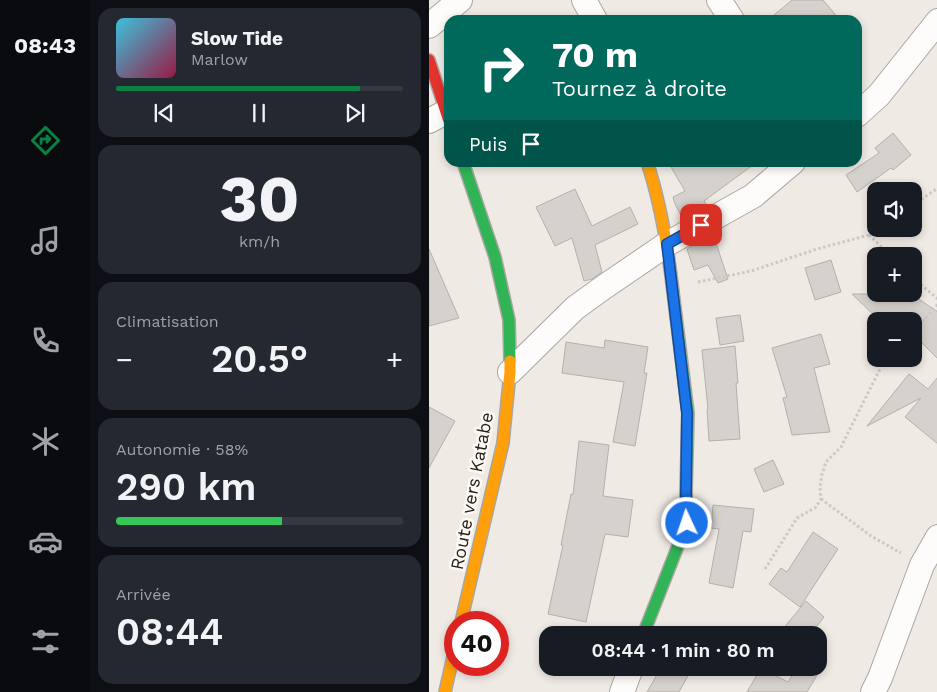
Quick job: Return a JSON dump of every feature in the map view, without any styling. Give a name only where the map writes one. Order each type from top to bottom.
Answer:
[{"type":"street","points":[[429,26],[460,0]]},
{"type":"street","points":[[584,0],[592,15]]},
{"type":"street","points":[[719,0],[729,15]]},
{"type":"street","points":[[862,110],[879,95],[937,21]]},
{"type":"street","points":[[429,60],[441,118]]},
{"type":"street","name":"Route vers Katabe","points":[[464,611],[503,443],[510,372],[509,320],[497,266],[465,167]]},
{"type":"street","points":[[647,626],[687,523],[687,413],[667,244],[649,167]]},
{"type":"street","points":[[510,372],[575,308],[667,244],[753,196],[787,167]]},
{"type":"street","points":[[873,692],[922,565],[937,537]]},
{"type":"street","points":[[445,692],[449,676]]},
{"type":"street","points":[[622,692],[628,676]]},
{"type":"path","points":[[922,199],[937,188]]},
{"type":"path","points":[[672,287],[751,271],[867,235]]},
{"type":"path","points":[[872,237],[882,247]]},
{"type":"path","points":[[922,286],[937,299]]},
{"type":"path","points":[[922,322],[937,304]]},
{"type":"path","points":[[765,569],[797,518],[816,507],[821,499],[822,474],[827,462],[841,447],[881,367]]},
{"type":"path","points":[[821,499],[871,536],[922,565]]},
{"type":"building","points":[[792,0],[823,0],[836,15],[774,15]]},
{"type":"building","points":[[893,133],[911,155],[893,170],[891,168],[871,182],[867,182],[867,185],[857,192],[846,175],[858,167],[862,167],[862,164],[879,153],[875,148]]},
{"type":"building","points":[[671,167],[750,167],[704,201],[707,206],[683,219],[673,197],[685,191]]},
{"type":"building","points":[[575,189],[592,226],[630,207],[638,224],[595,245],[602,272],[592,279],[584,281],[572,238],[555,246],[536,207]]},
{"type":"building","points":[[713,234],[728,279],[718,283],[708,265],[694,270],[687,249]]},
{"type":"building","points":[[429,249],[459,318],[429,326]]},
{"type":"building","points":[[831,260],[841,292],[815,300],[805,268]]},
{"type":"building","points":[[852,294],[867,294],[867,302],[922,301],[938,312],[938,359],[922,343],[922,312],[871,312]]},
{"type":"building","points":[[740,315],[744,341],[720,345],[716,318]]},
{"type":"building","points":[[821,334],[830,364],[814,368],[830,432],[792,435],[783,398],[787,397],[772,348]]},
{"type":"building","points":[[605,340],[648,347],[644,373],[647,373],[635,446],[613,442],[624,382],[562,373],[566,342],[604,348]]},
{"type":"building","points":[[735,346],[740,439],[709,441],[702,350]]},
{"type":"building","points":[[909,374],[928,389],[938,377],[938,444],[905,417],[921,398],[867,426]]},
{"type":"building","points":[[429,407],[455,421],[429,468]]},
{"type":"building","points":[[579,441],[609,445],[603,496],[633,500],[628,537],[605,534],[586,622],[548,614],[563,545],[561,545],[571,494],[573,495]]},
{"type":"building","points":[[773,460],[784,484],[764,492],[754,469]]},
{"type":"building","points":[[713,505],[754,509],[751,532],[743,531],[733,588],[709,583],[719,529],[711,528]]},
{"type":"building","points":[[813,532],[838,549],[800,607],[769,584],[781,568],[787,572]]},
{"type":"building","points":[[806,601],[824,617],[817,626],[785,626]]},
{"type":"building","points":[[656,676],[688,676],[679,692],[647,692]]},
{"type":"building","points":[[756,676],[776,676],[788,682],[792,676],[817,676],[807,692],[747,692]]},
{"type":"traffic: fast","points":[[465,167],[495,257],[509,320],[510,361]]},
{"type":"traffic: fast","points":[[647,626],[687,523],[688,413],[673,292]]},
{"type":"traffic: slow","points":[[648,167],[663,226],[673,292]]},
{"type":"traffic: slow","points":[[464,611],[503,443],[510,361]]},
{"type":"traffic: slow","points":[[445,692],[449,676]]},
{"type":"traffic: jam","points":[[429,60],[444,106]]},
{"type":"route","points":[[687,523],[687,413],[667,244],[701,225]]}]
